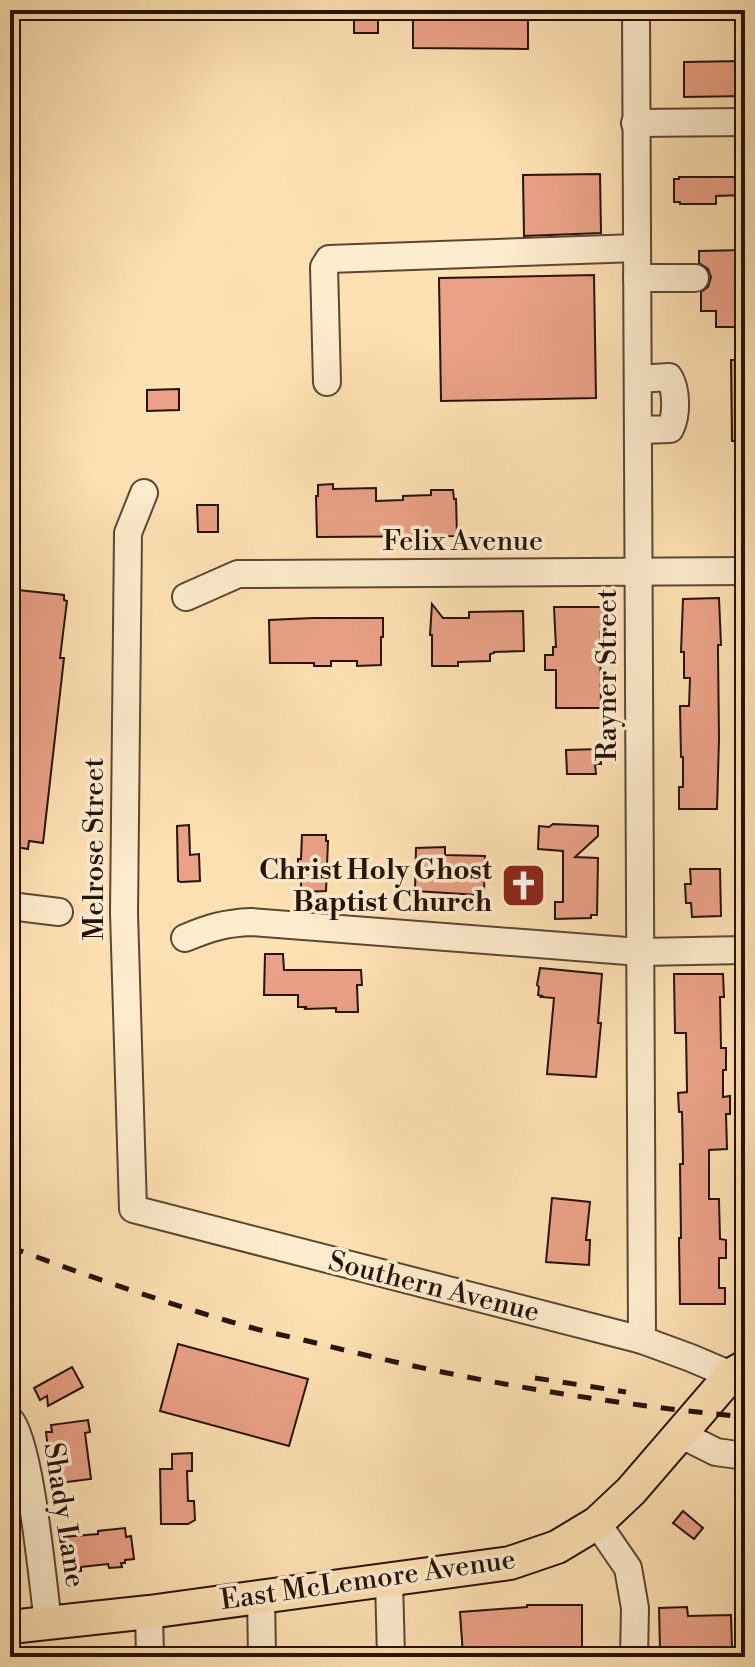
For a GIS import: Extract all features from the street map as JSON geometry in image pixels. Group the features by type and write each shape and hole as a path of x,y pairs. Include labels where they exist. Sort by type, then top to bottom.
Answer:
{"main road":[{"name":"Southern Avenue","path":"680,1434 738,1371"},
{"name":"East McLemore Avenue","path":"10,1627 149,1612 510,1563 557,1547 597,1523 631,1491 680,1434"}],"street":[{"name":"Rayner Street","path":"636,10 642,1340"},
{"path":"635,123 745,122"},
{"path":"327,382 324,267 329,259 637,248"},
{"path":"637,278 695,278"},
{"path":"638,379 669,377 673,384 675,421 670,429 639,430"},
{"name":"Melrose Street","path":"133,1209 124,913 128,533 144,493"},
{"name":"Felix Avenue","path":"186,597 238,574 745,571"},
{"path":"10,906 59,912"},
{"path":"185,938 213,926 251,922 640,952 745,950"},
{"name":"Southern Avenue","path":"133,1209 642,1340 738,1371"},
{"name":"Shady Lane","path":"10,1420 16,1426 26,1460 48,1622"},
{"path":"680,1434 716,1452 745,1456"},
{"path":"597,1523 628,1568 635,1608 634,1657"},
{"path":"389,1580 391,1657"},
{"path":"261,1597 262,1657"},
{"path":"149,1612 150,1657"}],"building":[{"path":"354,10 378,10 378,33 354,33"},
{"path":"413,10 528,10 528,49 413,48"},
{"path":"745,61 745,96 684,97 684,62"},
{"path":"600,174 601,233 524,236 523,175"},
{"path":"745,177 745,195 716,196 716,204 680,204 674,202 674,179"},
{"path":"745,250 745,327 716,327 716,311 701,311 701,292 708,287 711,277 708,269 699,263 699,251"},
{"path":"594,275 596,398 441,401 439,278"},
{"path":"731,360 745,360 745,441 732,441"},
{"path":"179,389 179,410 147,411 147,390"},
{"path":"333,484 333,489 376,488 376,501 431,495 431,490 453,490 457,536 317,537 318,485"},
{"path":"197,505 218,505 218,532 198,532"},
{"path":"18,590 64,595 67,601 60,658 64,658 43,843 29,841 28,849 10,846 10,652"},
{"path":"719,598 721,645 718,645 717,809 679,809 679,787 683,787 680,706 689,706 690,678 684,678 684,652 681,652 683,599"},
{"path":"432,604 443,618 469,618 469,612 523,611 524,651 494,652 490,654 490,661 432,666"},
{"path":"554,607 603,607 603,632 600,632 601,708 556,708 556,670 545,670 545,655 553,655 553,647 556,647"},
{"path":"383,618 381,665 357,666 357,661 331,661 331,666 270,663 269,620"},
{"path":"601,749 601,764 595,764 596,774 567,774 566,750"},
{"path":"553,824 598,826 598,836 575,857 598,858 597,915 591,915 591,918 555,919 555,902 563,902 563,851 538,849 539,826 549,827"},
{"path":"189,825 190,855 199,854 200,881 181,882 178,881 177,826"},
{"path":"302,835 326,835 326,891 301,892 298,859 301,859"},
{"path":"445,847 445,855 485,856 484,891 479,891 479,895 415,891 416,848"},
{"path":"690,869 720,869 721,916 692,917 691,903 686,903 685,884 691,884"},
{"path":"265,954 283,954 284,970 361,970 362,985 357,985 358,1012 336,1012 336,1008 305,1009 298,1007 298,995 264,995"},
{"path":"540,968 602,974 596,1077 547,1074 554,998 538,995"},
{"path":"674,974 723,974 721,1048 726,1048 726,1070 723,1070 723,1097 730,1096 730,1114 726,1114 727,1149 709,1150 709,1199 719,1199 720,1239 726,1240 726,1258 719,1258 719,1288 725,1288 725,1304 680,1304 680,1164 683,1161 682,1112 679,1112 678,1093 687,1092 686,1033 675,1033"},
{"path":"552,1198 590,1202 586,1240 590,1240 589,1265 546,1262"},
{"path":"178,1344 308,1379 289,1446 160,1411"},
{"path":"72,1367 83,1387 48,1406 47,1396 40,1400 34,1388"},
{"path":"88,1420 90,1432 85,1433 91,1479 52,1482 46,1432 52,1432 51,1425"},
{"path":"192,1453 192,1471 187,1471 188,1501 194,1501 195,1520 188,1524 161,1524 160,1469 172,1469 172,1454"},
{"path":"683,1511 703,1528 694,1539 673,1523"},
{"path":"125,1528 126,1537 131,1536 134,1559 125,1560 121,1563 122,1567 109,1568 108,1564 81,1567 81,1571 68,1573 63,1537"},
{"path":"527,1605 582,1605 582,1653 520,1653 520,1657 503,1657 503,1654 463,1655 460,1612"},
{"path":"687,1607 688,1616 731,1615 732,1650 664,1654 663,1648 660,1648 659,1608"}],"railway":[{"path":"10,1247 200,1313 369,1356 529,1388 637,1405 745,1417"},
{"path":"535,1378 626,1392"}],"place":[{"name":"Christ Holy Ghost Baptist Church","path":"523,886"}]}
